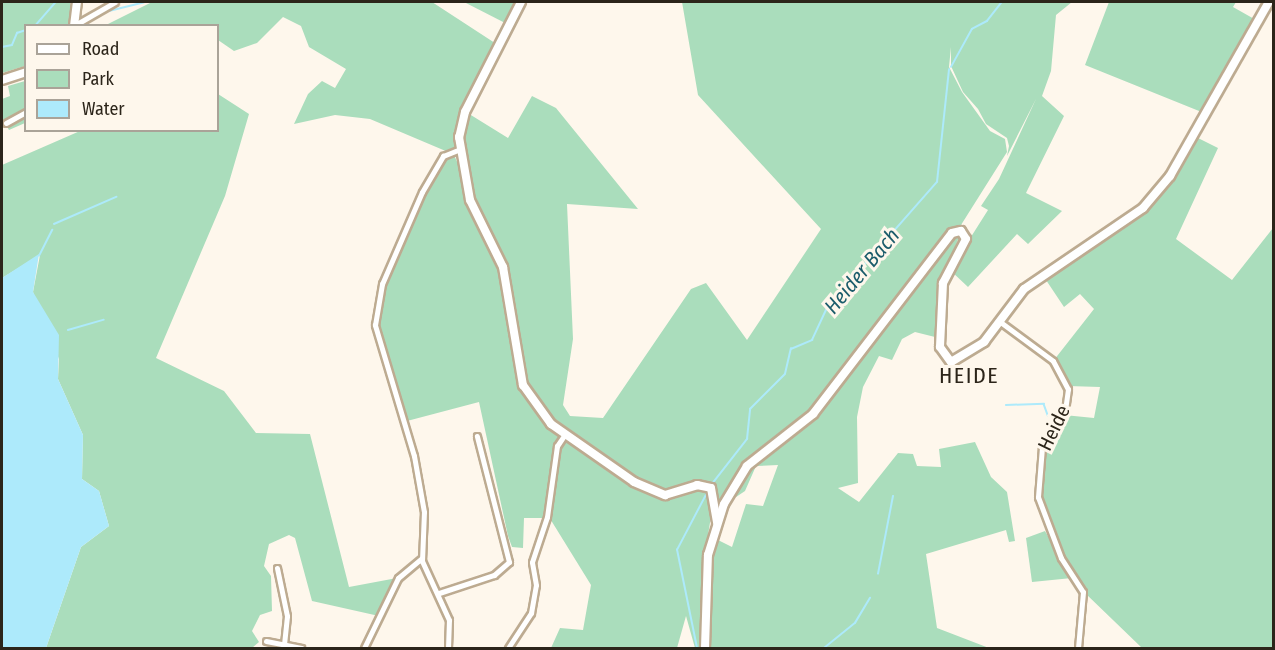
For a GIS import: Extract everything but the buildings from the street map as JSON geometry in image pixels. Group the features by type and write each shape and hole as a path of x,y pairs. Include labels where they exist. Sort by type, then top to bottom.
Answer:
{"main road":[{"path":"75,24 77,2"},
{"path":"521,2 465,112 460,149 470,200 503,267 517,368 534,405 565,434 650,490 668,495 710,488 717,522"},
{"path":"705,648 706,566 717,522 747,466 813,414 951,234 961,231 966,241 946,273 942,291 940,347 946,361 974,350 1024,289 1132,216 1162,188 1269,2"},
{"path":"2,80 24,73"}],"street":[{"path":"77,24 115,2"},
{"path":"6,123 24,113"},
{"path":"448,648 450,629 439,594 422,558 424,512 414,456 376,312 389,263 422,192 443,156 460,149"},
{"name":"Heide","path":"999,321 1053,361 1068,388 1065,411 1042,447 1038,497 1061,558 1083,592 1078,648"},
{"path":"508,648 528,621 535,596 531,562 547,518 557,446 565,434"},
{"path":"439,594 494,575 509,562 477,436"},
{"path":"364,648 398,578 422,558"},
{"path":"277,568 287,616 284,643"},
{"path":"266,641 301,648"}],"green space":[{"path":"2,2 70,2 68,24 24,24 24,66 2,73"},
{"path":"152,2 432,2 501,47 466,112 508,138 532,96 556,108 638,209 567,204 573,339 563,405 570,416 603,418 691,289 706,283 747,340 821,229 698,95 682,2 1072,2 1056,15 1051,71 1042,96 1064,116 1026,193 1062,211 1028,244 1017,234 968,287 950,270 988,210 981,206 999,179 1036,99 1007,156 1009,146 1007,138 986,124 978,109 963,92 951,66 951,47 949,67 962,92 990,131 1005,139 1007,152 961,225 950,229 871,335 950,238 960,235 942,277 938,331 935,337 915,332 902,339 892,360 879,356 863,387 857,417 858,483 838,488 859,502 898,453 913,454 917,466 941,467 939,449 975,442 991,477 1007,492 1015,541 1009,542 1006,530 926,554 937,628 989,648 707,648 709,566 718,526 718,540 732,547 746,504 763,506 778,465 756,466 745,491 736,497 731,491 717,522 714,498 703,566 703,648 695,648 686,616 677,648 551,648 560,628 583,630 591,585 549,517 559,444 571,440 645,490 660,494 605,462 533,400 514,349 504,267 467,183 461,141 466,113 459,148 448,152 370,119 335,115 294,124 308,94 322,81 335,88 346,69 309,47 301,26 283,17 257,43 234,51 219,41 219,24 108,24","holes":["695,486 706,486 713,491 714,498 711,490"]},
{"path":"464,2 519,2 511,26"},
{"path":"1109,2 1236,2 1233,7 1256,20 1204,113 1085,65"},
{"path":"24,81 24,123 9,130 2,118 2,99 10,96 8,86"},
{"path":"219,95 249,114 225,196 156,358 224,391 256,433 310,434 349,587 397,578 379,616 312,601 295,538 289,535 269,544 264,566 271,576 272,611 260,615 252,631 259,642 252,648 46,648 81,547 109,526 99,491 82,479 83,435 58,379 59,359 33,292 40,255 2,278 2,165 78,132 219,132"},
{"path":"1196,137 1218,148 1176,239 1232,280 1273,228 1273,648 1142,648 1085,593 1062,558 1040,503 1041,455 1050,435 1064,415 1094,418 1100,387 1068,386 1054,360 1094,309 1080,294 1064,307 1044,277 1149,206"},
{"path":"454,155 496,249 522,385 559,434 545,518 524,518 523,548 512,547 508,536 479,402 407,421 377,326 382,286 423,193 445,158"},
{"path":"1045,531 1072,578 1032,582 1026,538"}],"water":[{"path":"39,254 33,292 59,335 58,379 83,435 82,479 99,491 109,526 81,547 46,648 2,648 2,278"}],"waterway":[{"path":"37,24 56,2"},
{"path":"109,11 144,2"},
{"name":"Heider Bach","path":"951,67 972,29 987,21 1002,2"},
{"path":"2,47 12,45 17,33 24,31"},
{"name":"Heider Bach","path":"712,484 747,439 750,409 785,374 791,349 812,340 828,306 937,182 949,70"},
{"path":"54,224 116,197"},
{"path":"39,256 52,230"},
{"path":"68,330 104,320"},
{"path":"1006,405 1044,404 1048,415"},
{"name":"Heider Bach","path":"697,648 677,550 708,491"},
{"path":"878,574 893,496"},
{"path":"824,648 855,623 870,598"}],"district":[{"name":"HEIDE","path":"969,376"}]}
